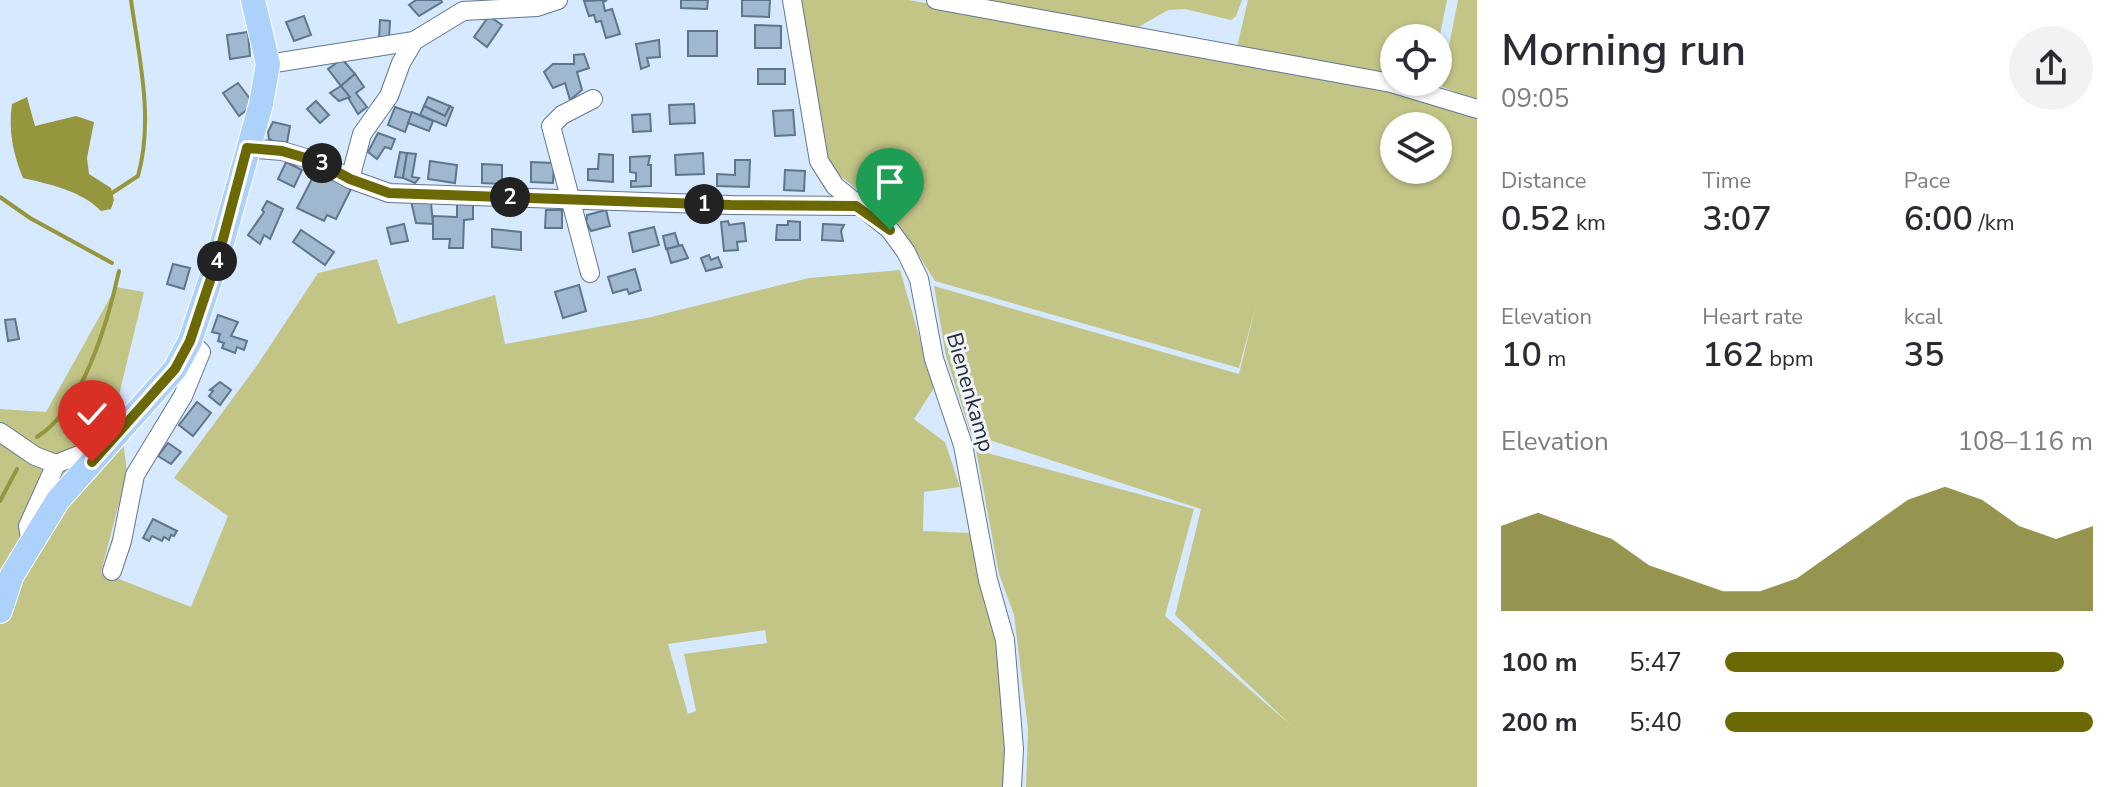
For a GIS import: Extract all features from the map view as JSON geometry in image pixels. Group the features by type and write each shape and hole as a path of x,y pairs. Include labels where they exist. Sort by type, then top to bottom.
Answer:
{"main road":[{"path":"0,611 12,575 58,500 175,369 190,341 219,254 261,104 268,64 253,0"}],"street":[{"path":"268,64 414,41 463,11 537,7 558,0"},
{"name":"Bienenkamp","path":"792,0 819,161 835,186 856,206 890,230 906,252 919,279 934,359 963,445 988,580 1005,640 1014,749 1012,787"},
{"path":"936,0 1391,83 1477,109"},
{"path":"350,179 362,134 389,96 401,63 414,41"},
{"path":"590,273 551,126 562,115 593,99"},
{"path":"247,148 282,151 319,162 350,179 389,193 856,206"},
{"path":"112,571 122,541 135,475 183,396 201,352 190,341"},
{"path":"0,432 35,456 56,464 106,444"},
{"path":"31,544 28,526 56,464"}],"green space":[{"path":"795,0 909,0 1380,91 1380,96 1413,97 1477,117 1477,787 1026,787 1028,729 1014,615 999,574 976,450 1194,509 1165,616 1293,727 1175,615 1201,509 971,434 946,356 934,286 1239,374 1256,305 1239,368 935,281 897,221 838,174 825,159"},
{"path":"971,0 1242,0 1236,16 1231,20 1185,9 1168,10 1137,28"},
{"path":"1248,0 1447,0 1442,24 1380,24 1380,74 1237,47"},
{"path":"1458,0 1477,0 1477,101 1452,91 1452,30"},
{"path":"377,259 398,324 495,295 505,344 647,318 809,278 900,270 934,388 914,419 945,442 960,487 924,492 923,531 970,533 995,638 1006,733 1005,787 0,787 0,409 46,412 116,287 144,292 118,399 127,473 101,572 191,607 228,516 174,478 258,364 318,273","holes":["765,630 767,643 684,654 696,711 688,714 668,644"]}],"shaded area":[{"path":"27,97 35,126 76,116 94,122 87,158 89,174 111,188 114,200 111,209 101,211 75,193 23,178 12,141 11,113 12,104"}],"building":[{"path":"416,0 442,2 419,16 409,5"},
{"path":"607,0 603,2 605,11 612,9 620,34 606,38 601,21 596,22 594,15 589,16 584,1"},
{"path":"681,0 708,0 707,9 681,8"},
{"path":"742,0 770,0 769,17 742,16"},
{"path":"304,16 311,35 294,41 286,22"},
{"path":"489,16 502,25 487,47 474,37"},
{"path":"380,20 390,21 389,39 379,38"},
{"path":"755,25 781,26 781,48 755,48"},
{"path":"688,31 717,31 717,56 688,56"},
{"path":"248,32 250,56 230,59 227,35"},
{"path":"659,40 660,57 647,58 649,66 641,69 636,44"},
{"path":"584,54 589,68 577,72 582,90 570,100 565,83 553,88 544,72 553,64 574,64 574,55"},
{"path":"342,59 355,74 341,86 328,69"},
{"path":"758,69 785,69 785,84 758,84"},
{"path":"355,74 364,87 356,93 367,107 358,114 341,86"},
{"path":"238,83 254,104 239,116 223,93"},
{"path":"341,86 350,97 339,101 330,93"},
{"path":"428,97 450,106 445,116 424,106"},
{"path":"316,101 329,115 320,123 307,109"},
{"path":"694,104 695,123 670,124 669,105"},
{"path":"424,106 445,116 450,106 453,108 446,126 420,115"},
{"path":"395,107 412,113 405,132 388,125"},
{"path":"793,110 795,135 775,136 773,111"},
{"path":"412,112 433,121 429,131 408,123"},
{"path":"650,114 651,131 633,132 632,115"},
{"path":"273,122 290,126 287,143 281,142 281,145 269,139 268,132"},
{"path":"378,133 395,139 391,149 385,147 377,159 368,152"},
{"path":"400,152 407,153 403,178 395,177"},
{"path":"407,153 416,154 412,177 419,178 415,183 403,178"},
{"path":"703,153 704,174 676,175 675,155"},
{"path":"599,154 613,155 613,182 588,180 588,169 598,169"},
{"path":"650,156 651,186 631,187 631,181 636,181 636,173 630,172 630,157"},
{"path":"735,160 750,160 749,187 717,186 717,174 735,175"},
{"path":"430,161 457,165 455,183 428,179"},
{"path":"286,162 302,170 294,187 278,179"},
{"path":"531,162 554,163 553,183 531,182"},
{"path":"482,164 502,165 502,184 482,183"},
{"path":"785,170 805,171 804,191 784,190"},
{"path":"316,171 351,189 336,219 327,215 324,221 297,208"},
{"path":"267,201 283,209 270,239 264,235 260,244 248,235 264,212 262,210"},
{"path":"411,201 431,203 433,224 416,223"},
{"path":"457,202 473,202 473,219 464,220 463,248 449,248 450,239 433,239 433,216 457,217"},
{"path":"546,210 562,210 562,228 545,228"},
{"path":"606,210 610,226 591,231 586,222 587,215"},
{"path":"728,221 729,225 744,223 746,241 737,242 738,250 724,251 721,222"},
{"path":"788,221 800,222 800,240 776,240 777,225 788,225"},
{"path":"404,224 408,241 391,244 387,228"},
{"path":"823,224 844,225 841,231 843,241 822,240"},
{"path":"654,227 659,245 633,252 629,233"},
{"path":"492,229 521,232 521,250 492,247"},
{"path":"301,230 334,252 325,265 293,242"},
{"path":"675,233 679,246 666,249 663,236"},
{"path":"682,245 688,258 671,263 667,249"},
{"path":"709,255 711,260 718,257 722,267 706,271 701,258"},
{"path":"173,264 190,268 184,289 167,284"},
{"path":"635,269 641,290 629,294 627,289 613,293 608,277"},
{"path":"579,285 586,311 563,318 555,292"},
{"path":"218,315 238,322 231,336 247,341 244,350 237,347 235,353 222,348 224,343 218,341 220,334 212,332"},
{"path":"15,319 19,339 8,341 5,320"},
{"path":"220,382 231,390 220,405 209,396 213,391 210,390"},
{"path":"197,402 211,413 193,436 179,425"},
{"path":"168,443 181,452 171,464 158,456"},
{"path":"153,519 177,531 174,536 171,535 169,540 164,537 162,541 152,536 149,541 143,538"}],"waterway":[{"path":"112,193 138,176 143,154 144,88 131,0"},
{"path":"0,197 30,218 112,263"},
{"path":"37,437 68,406 80,385 100,338 119,271"},
{"path":"0,501 17,469"}],"route":[{"path":"92,462 175,369 190,341 219,254 247,148 282,151 319,162 350,179 389,193 731,205 856,206 890,230"}]}
